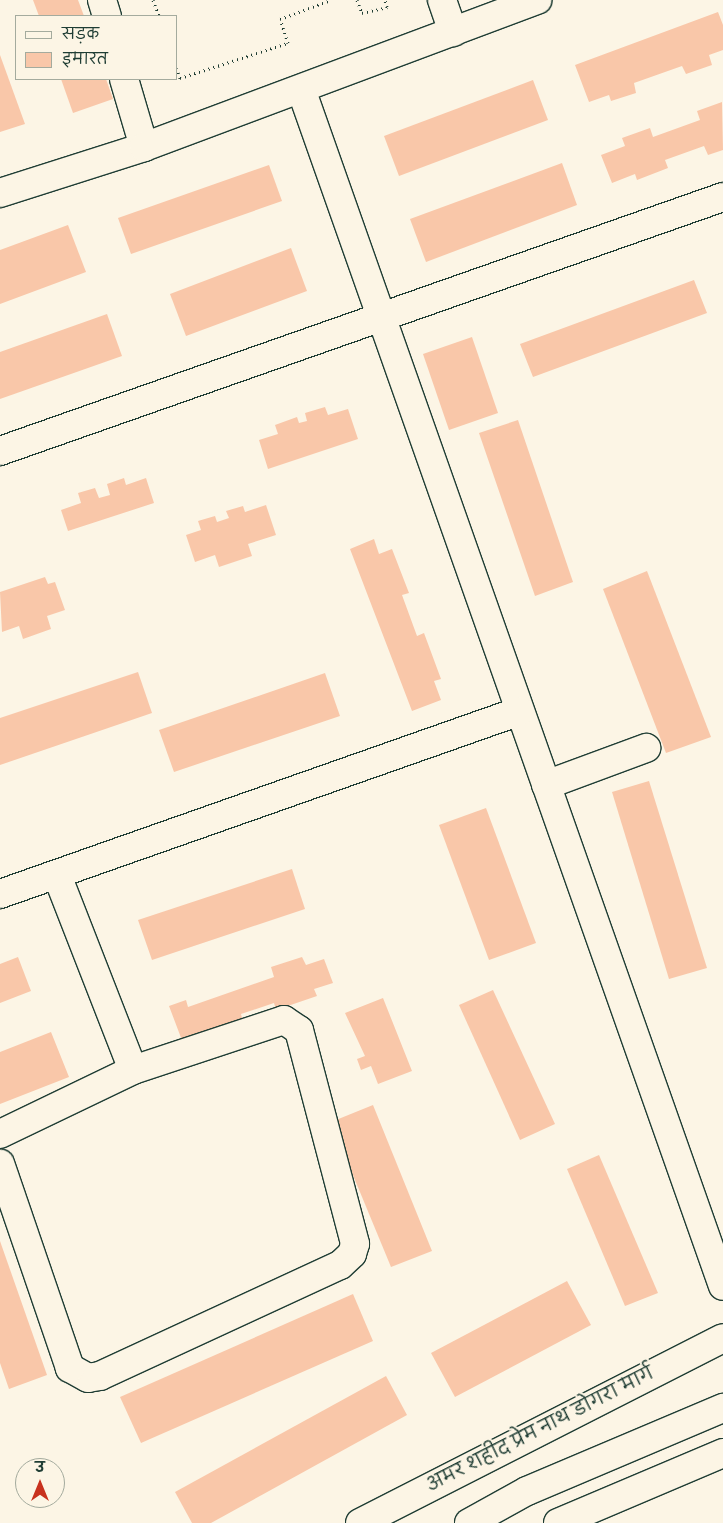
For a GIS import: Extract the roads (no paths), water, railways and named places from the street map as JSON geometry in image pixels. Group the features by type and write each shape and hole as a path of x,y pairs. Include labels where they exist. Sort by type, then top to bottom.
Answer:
{"street":[{"path":"102,0 107,15"},
{"path":"442,0 453,32"},
{"path":"0,193 144,147 537,0"},
{"path":"124,80 144,147"},
{"path":"301,89 723,1286"},
{"path":"0,450 723,196"},
{"path":"0,894 520,711"},
{"path":"546,785 646,748"},
{"path":"57,875 134,1070"},
{"path":"0,1134 134,1070 273,1021 292,1023 299,1030 353,1228 352,1254 340,1265 100,1376 79,1376 70,1368 0,1164"},
{"name":"अमर शहीद प्रेम नाथ डोगरा मार्ग","path":"360,1523 723,1338"},
{"path":"469,1523 527,1491 723,1408"},
{"path":"558,1523 723,1452"}]}
